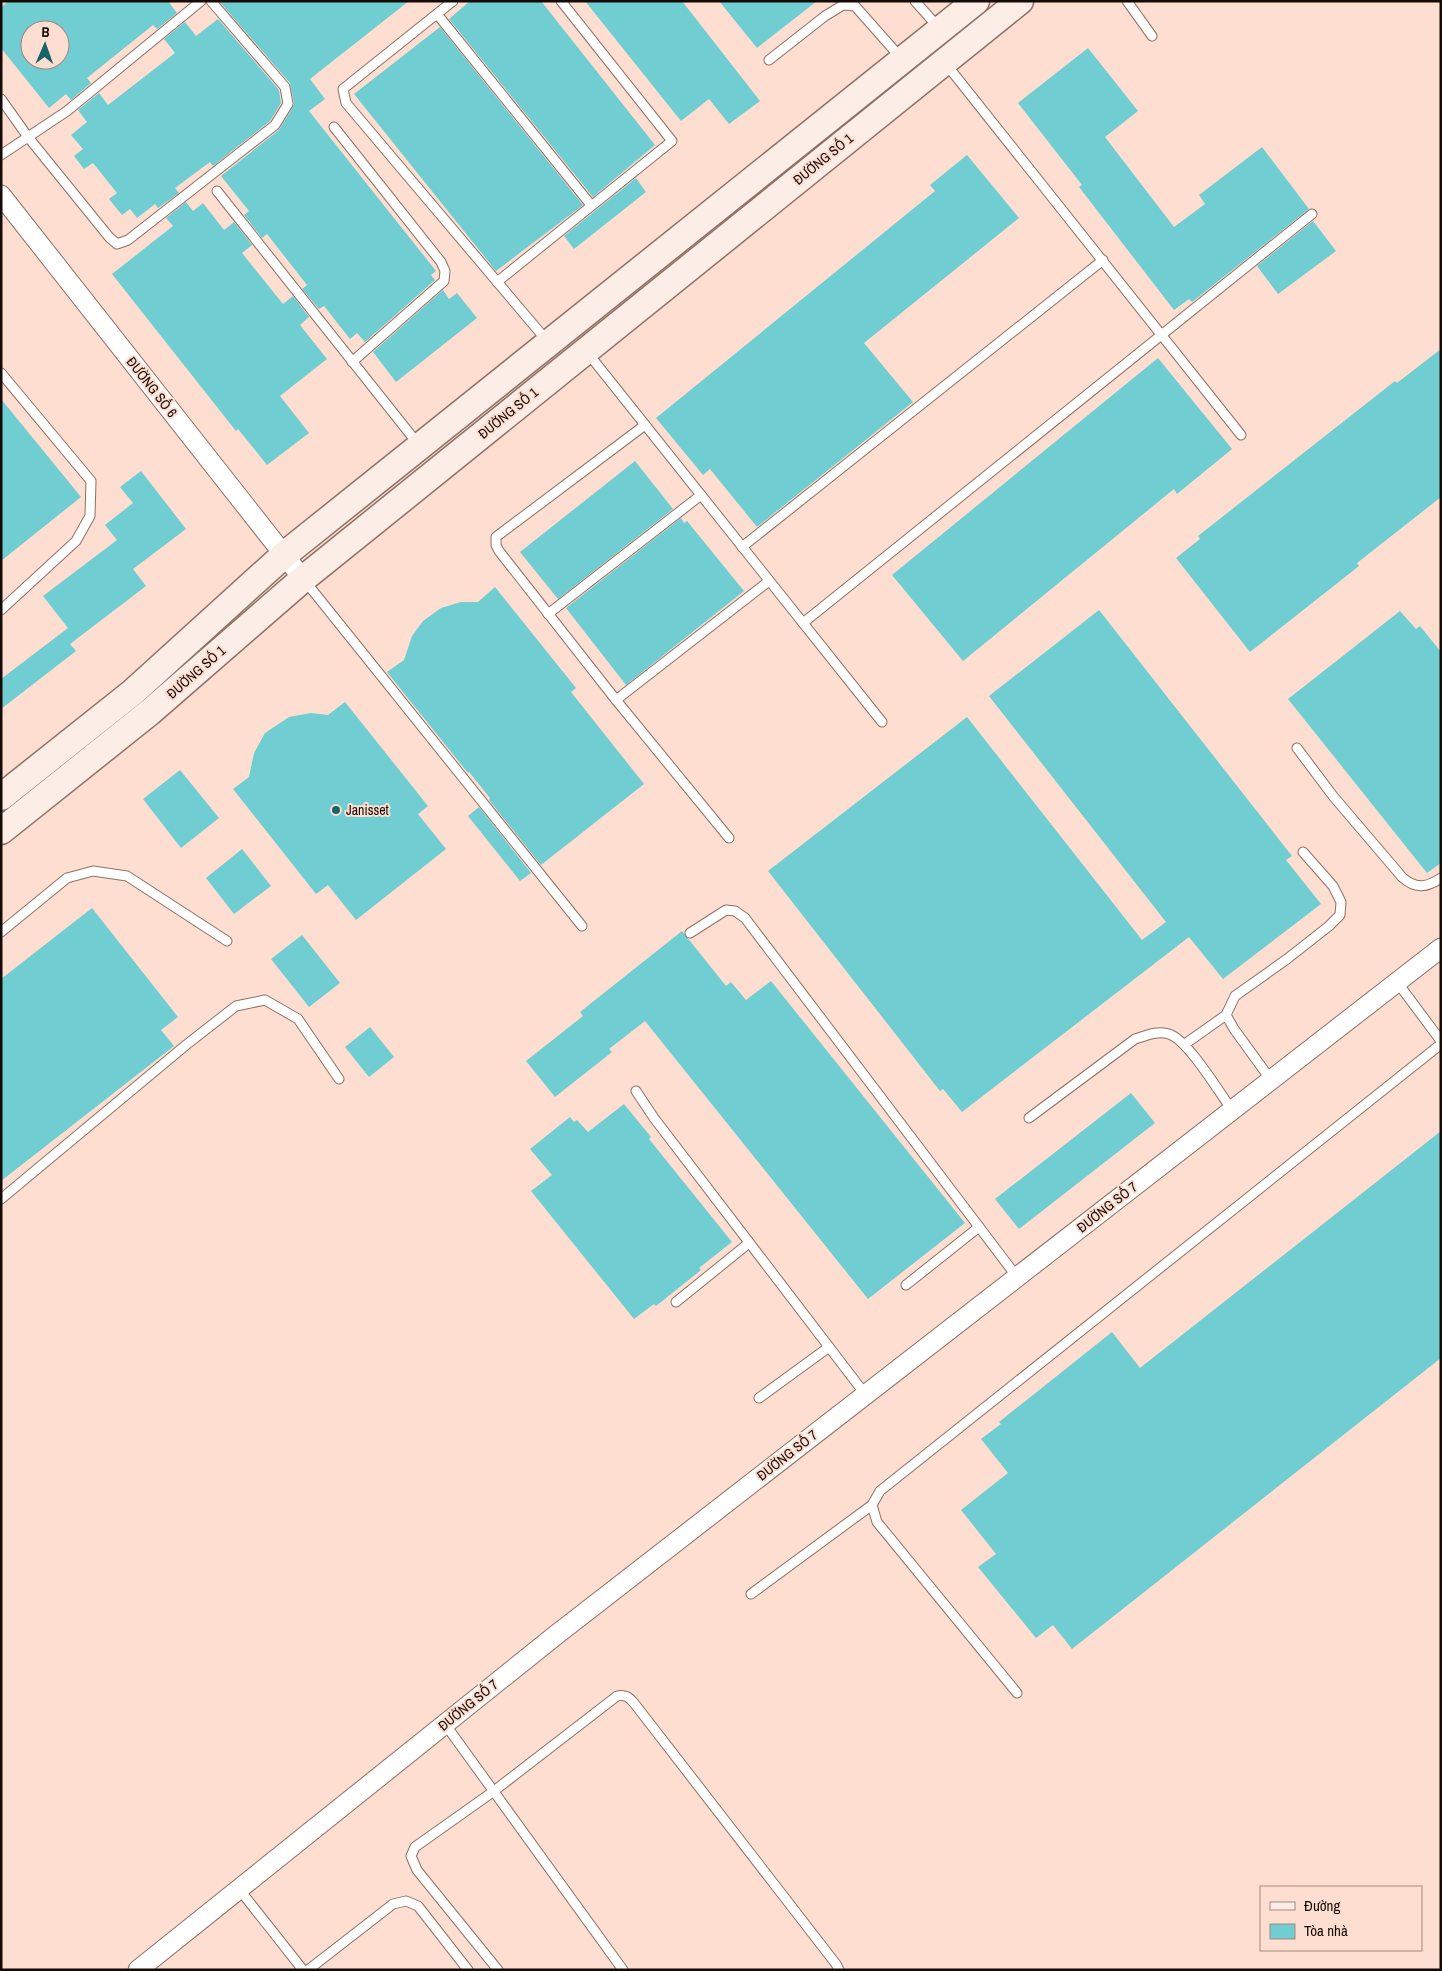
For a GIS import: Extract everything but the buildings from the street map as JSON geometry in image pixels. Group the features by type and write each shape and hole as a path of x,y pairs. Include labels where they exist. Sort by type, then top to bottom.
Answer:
{"street":[{"name":"ĐƯỜNG SỐ 1","path":"1,797 134,692 284,555 976,1"},
{"name":"ĐƯỜNG SỐ 1","path":"1,831 150,712 303,578 1020,1"},
{"name":"ĐƯỜNG SỐ 6","path":"1,195 303,578"},
{"name":"ĐƯỜNG SỐ 7","path":"138,1970 556,1634 1441,948"}],"lane":[{"path":"1,155 68,111 200,1"},
{"path":"1,99 28,137 108,237 116,244 128,240 274,125 288,104 285,87 211,1"},
{"path":"452,1 343,89 344,97 346,103 549,343"},
{"path":"496,282 672,141 561,1"},
{"path":"915,1 940,30"},
{"path":"1127,1 1152,36"},
{"path":"769,60 825,16 843,6 855,6 902,60"},
{"path":"437,14 591,205"},
{"path":"945,62 1241,435"},
{"path":"334,127 441,262 445,271 444,281 352,362"},
{"path":"217,191 420,446"},
{"path":"803,623 1312,214"},
{"path":"742,547 1103,260"},
{"path":"586,350 882,722"},
{"path":"1,373 91,481 90,516 76,541 1,610"},
{"path":"645,425 496,537 498,551 616,700 729,838"},
{"path":"548,614 701,495"},
{"path":"303,578 582,926"},
{"path":"616,700 770,581"},
{"path":"1297,748 1333,796 1402,878 1411,885 1420,887 1441,878"},
{"path":"1185,1044 1226,1015 1234,996 1287,959 1340,915 1341,902 1333,886 1303,852"},
{"path":"1,932 67,878 94,871 127,876 227,941"},
{"path":"690,933 726,910 735,911 744,918 1017,1277"},
{"path":"751,1594 872,1505 880,1491 1441,1042 1397,982"},
{"path":"1,1199 186,1045 236,1006 265,1000 298,1019 340,1078"},
{"path":"1226,1015 1271,1080"},
{"path":"1029,1118 1135,1039 1152,1034 1168,1034 1185,1044 1232,1110"},
{"path":"636,1091 654,1118 865,1394"},
{"path":"906,1285 979,1227"},
{"path":"676,1302 749,1243"},
{"path":"759,1398 829,1347"},
{"path":"872,1505 877,1522 1017,1693"},
{"path":"498,1970 416,1870 411,1856 415,1847 494,1791 617,1696 623,1695 628,1697 836,1964 838,1970"},
{"path":"445,1724 623,1970"},
{"path":"239,1889 303,1970"},
{"path":"308,1970 393,1904 406,1901 418,1906 468,1970"}],"place":[{"name":"Janisset","path":"336,810"}]}
